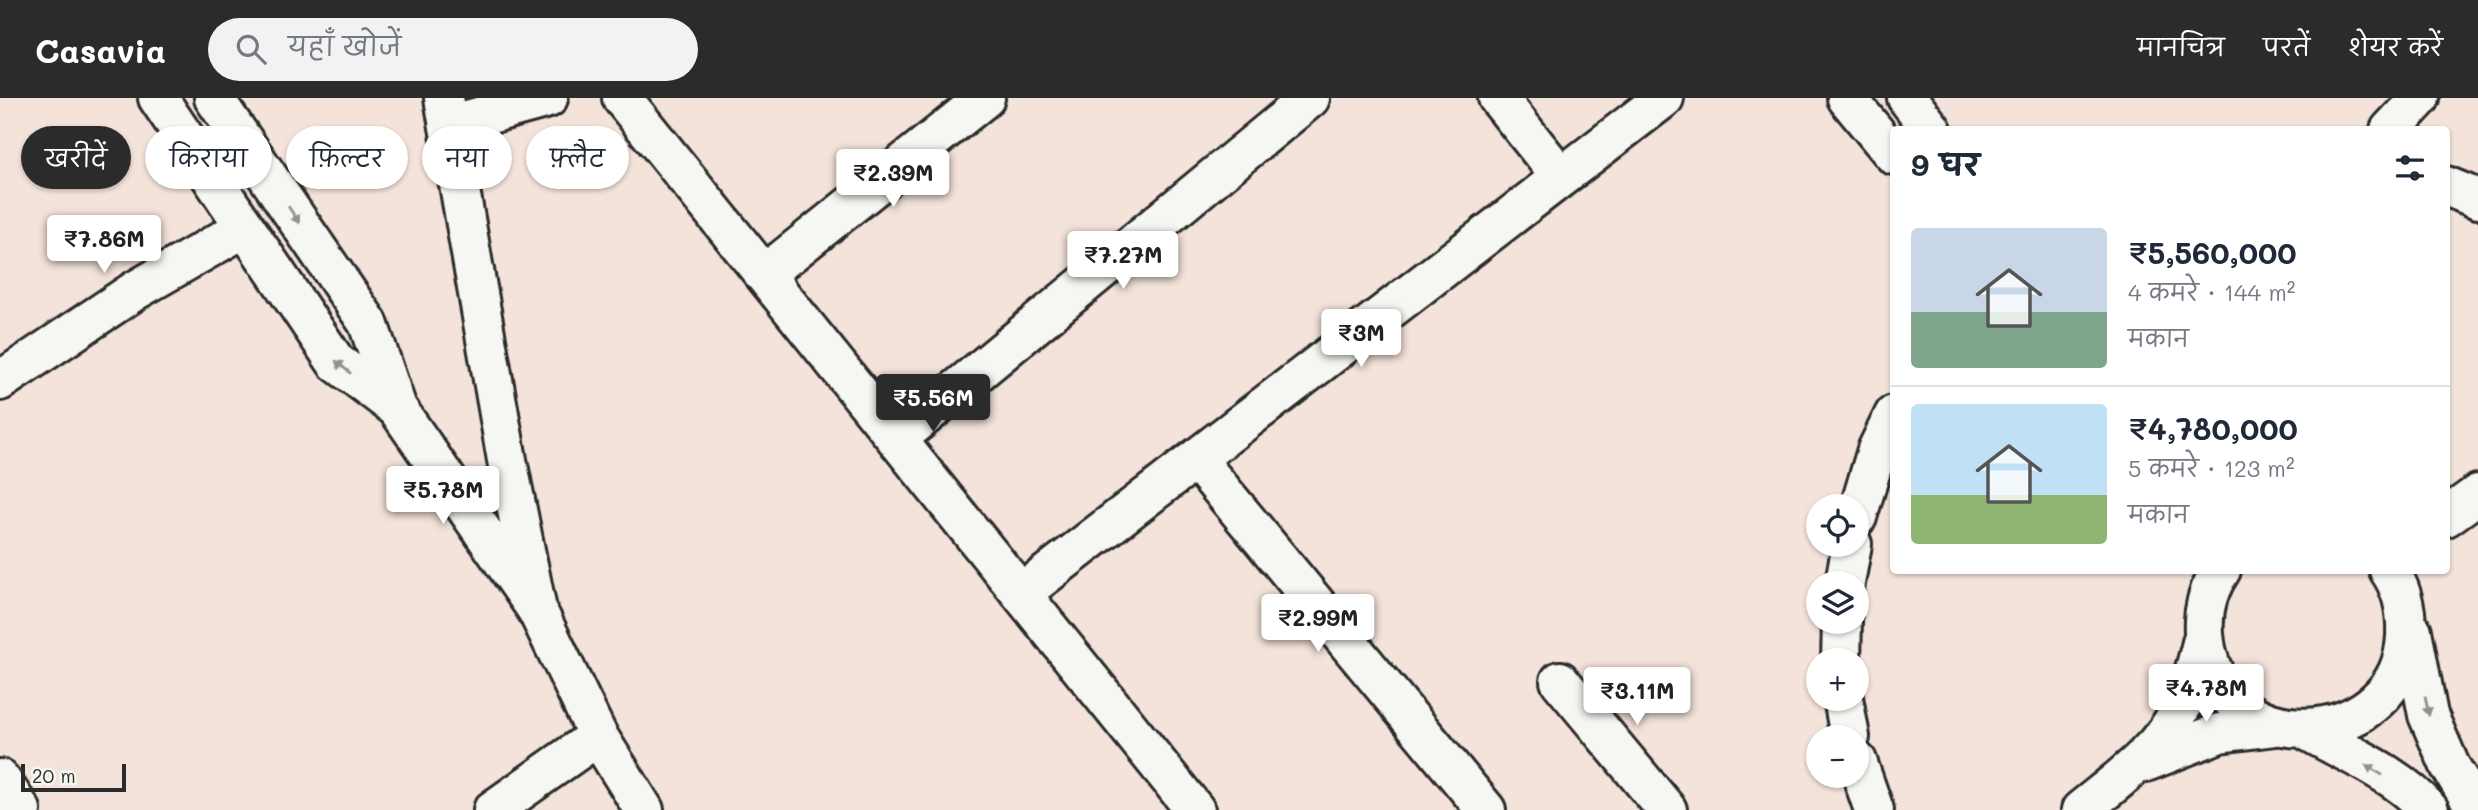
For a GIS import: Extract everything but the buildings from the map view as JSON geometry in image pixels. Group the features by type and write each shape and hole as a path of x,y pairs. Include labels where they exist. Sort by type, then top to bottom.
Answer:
{"street":[{"path":"158,98 336,362 397,408"},
{"path":"215,98 368,323 397,408 537,610 598,736 644,810"},
{"path":"537,610 507,460 447,112 548,98"},
{"path":"622,98 1195,810"},
{"path":"765,274 985,98"},
{"path":"898,438 1310,98"},
{"path":"1498,98 1561,177"},
{"path":"1022,593 1664,98"},
{"path":"1847,98 1890,150"},
{"path":"1907,98 1929,126"},
{"path":"2394,126 2420,98"},
{"path":"2450,188 2478,199"},
{"path":"0,382 136,290 244,228"},
{"path":"1864,494 1877,450 1890,423"},
{"path":"1196,459 1486,810"},
{"path":"2196,574 2211,668 2227,694 2249,713 2291,728 2376,770 2420,799 2429,810"},
{"path":"2081,810 2135,766 2174,720 2189,688 2213,582 2218,574"},
{"path":"2135,766 2219,733 2340,724 2370,707 2393,681 2406,650 2402,585"},
{"path":"2402,585 2417,646 2428,715 2450,766 2477,810"},
{"path":"1560,681 1667,810"},
{"path":"493,810 598,736"},
{"path":"0,779 21,810"},
{"path":"1866,788 1874,810"}]}
